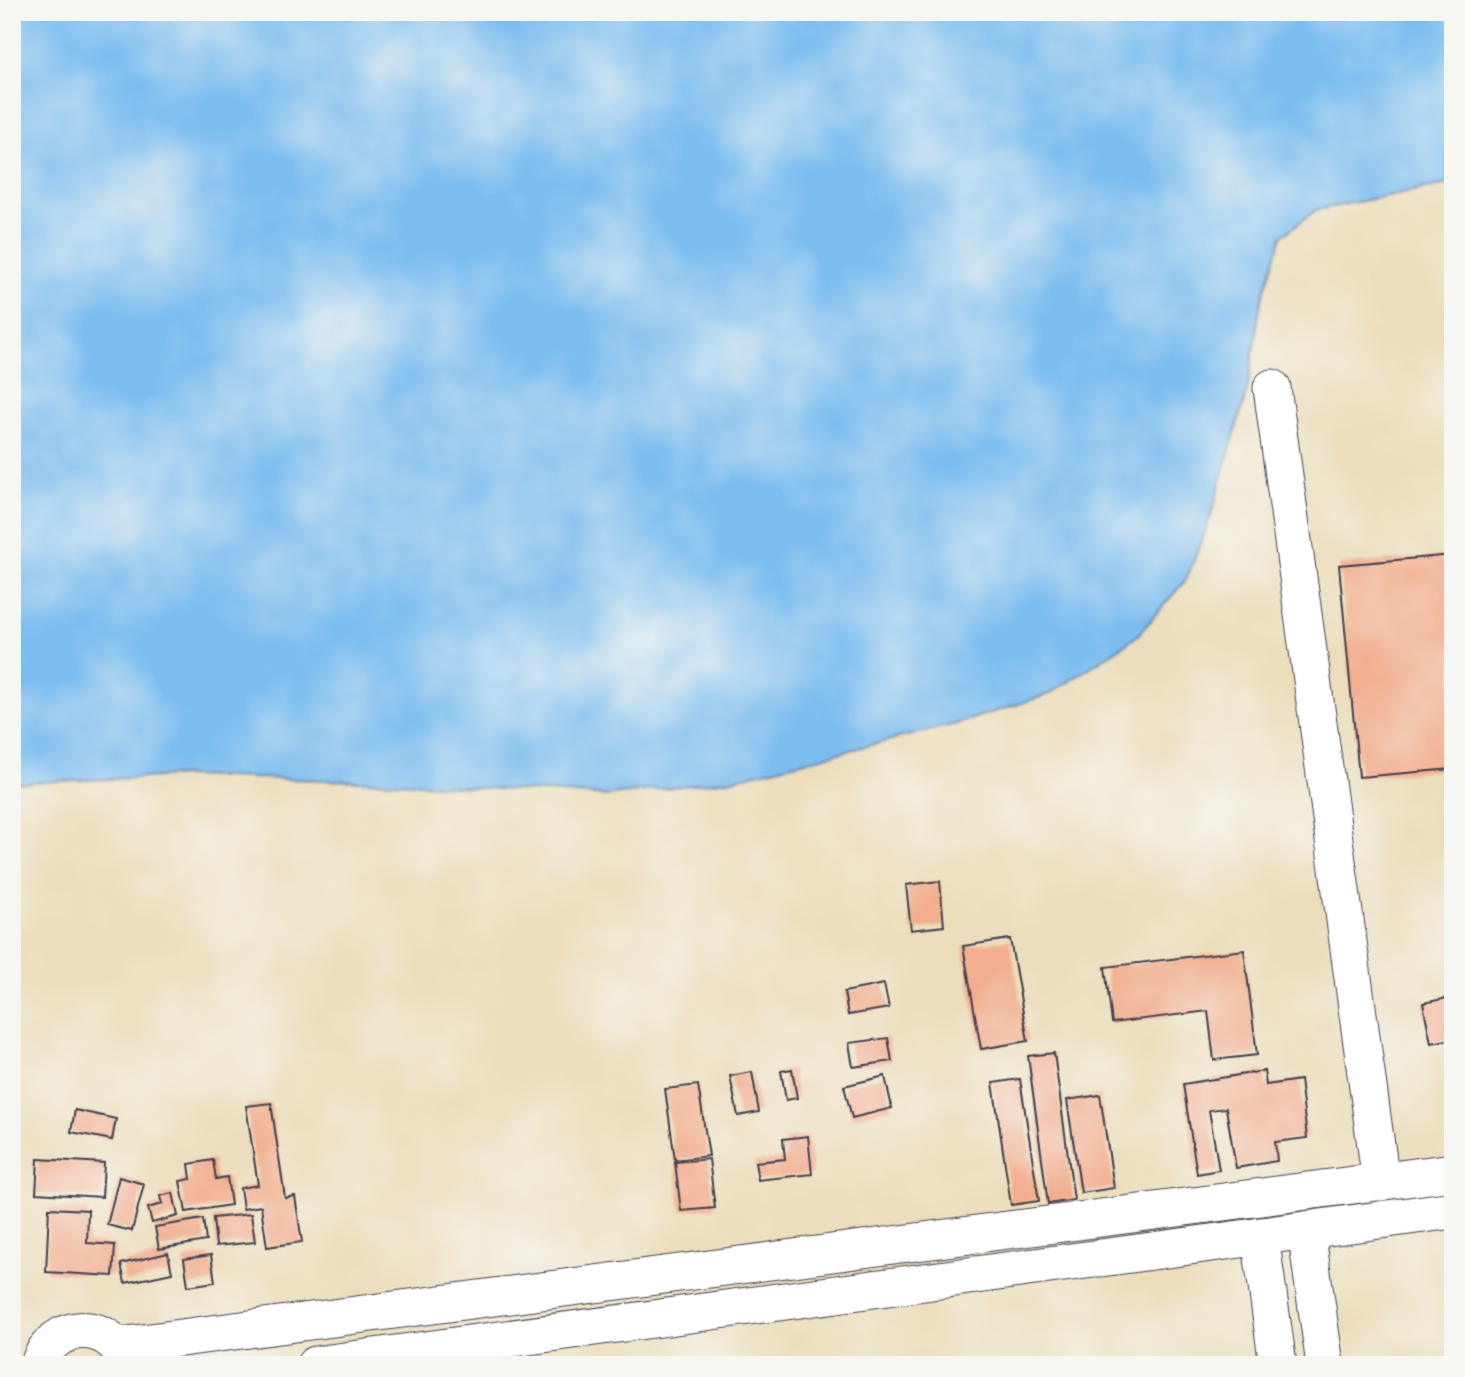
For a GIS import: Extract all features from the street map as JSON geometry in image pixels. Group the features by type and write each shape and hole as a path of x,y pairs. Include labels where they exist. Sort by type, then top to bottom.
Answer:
{"street":[{"path":"1272,388 1381,1182"},
{"path":"32,1355 68,1332 81,1329 108,1337 123,1356 1453,1172"},
{"path":"1278,1365 1286,1194"},
{"path":"315,1365 1453,1210"},
{"path":"1285,1233 1325,1365"}],"water":[{"path":"24,12 1453,12 1453,183 1316,210 1282,236 1260,306 1248,387 1211,516 1186,580 1137,636 1050,694 956,724 728,780 606,796 395,782 185,776 12,783 12,76"}],"building":[{"path":"1453,555 1453,769 1359,777 1339,565"},
{"path":"940,881 944,926 911,930 906,885"},
{"path":"1010,939 1028,1041 981,1049 963,946"},
{"path":"1244,950 1257,1055 1214,1060 1208,1011 1112,1023 1105,967"},
{"path":"884,984 889,1008 848,1015 844,992"},
{"path":"1453,997 1453,1039 1431,1043 1423,1003"},
{"path":"888,1038 892,1061 853,1067 849,1043"},
{"path":"1054,1053 1074,1200 1048,1204 1028,1056"},
{"path":"792,1069 797,1098 786,1100 781,1071"},
{"path":"1264,1071 1266,1085 1300,1080 1307,1138 1275,1142 1277,1161 1236,1168 1226,1108 1209,1110 1219,1170 1197,1174 1183,1084"},
{"path":"752,1072 759,1112 738,1116 730,1076"},
{"path":"885,1076 892,1108 852,1118 844,1086"},
{"path":"1453,1076 1453,1095 1451,1095 1448,1077"},
{"path":"1020,1079 1039,1201 1011,1205 993,1083"},
{"path":"698,1085 709,1156 675,1160 665,1089"},
{"path":"1100,1095 1114,1188 1081,1193 1067,1100"},
{"path":"271,1103 285,1198 295,1196 302,1242 267,1247 261,1206 243,1209 240,1188 258,1185 246,1106"},
{"path":"75,1110 116,1119 112,1140 71,1132"},
{"path":"808,1136 812,1174 758,1180 755,1162 785,1159 783,1139"},
{"path":"38,1159 104,1163 102,1197 36,1193"},
{"path":"709,1159 715,1208 681,1211 675,1162"},
{"path":"213,1160 216,1179 227,1177 231,1205 186,1212 180,1181 191,1179 189,1164"},
{"path":"119,1177 144,1184 132,1231 107,1225"},
{"path":"173,1193 178,1216 152,1223 148,1208 162,1204 160,1196"},
{"path":"49,1208 88,1210 87,1243 115,1245 113,1276 46,1272"},
{"path":"251,1214 255,1242 216,1246 213,1218"},
{"path":"203,1219 206,1241 159,1249 155,1227"},
{"path":"168,1253 172,1273 125,1283 121,1264"},
{"path":"211,1255 215,1282 188,1286 184,1259"},
{"path":"1453,1357 1453,1365 1408,1365 1408,1363"}]}
